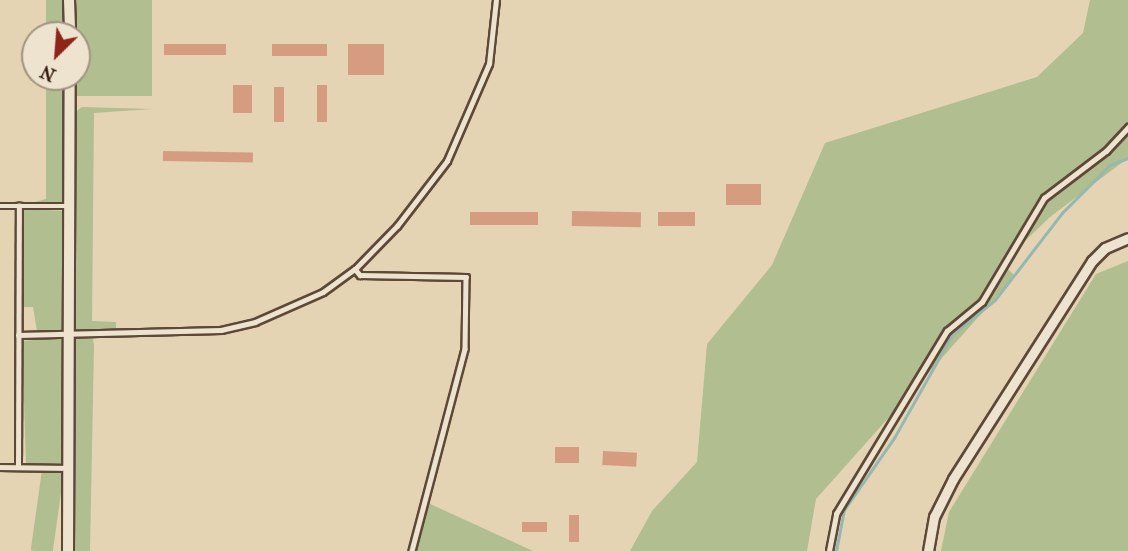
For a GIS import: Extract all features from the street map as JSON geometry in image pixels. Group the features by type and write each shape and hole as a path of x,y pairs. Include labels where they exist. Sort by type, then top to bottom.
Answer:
{"street":[{"path":"69,0 69,21"},
{"path":"68,551 70,91"},
{"path":"928,551 934,517 953,479 1092,261 1105,248 1128,238"}],"lane":[{"path":"18,335 221,330 287,310 323,292 355,269 429,189 447,162 489,64 496,0"},
{"path":"830,551 836,514 947,331 982,302 1044,198 1106,150 1128,127"},
{"path":"0,206 70,206"},
{"path":"18,467 19,206"},
{"path":"355,269 359,275 466,276 465,349 412,551"},
{"path":"0,467 69,468"}],"green space":[{"path":"46,0 66,0 66,21 46,21"},
{"path":"74,0 152,0 152,96 74,96 74,91 91,91 91,21 74,21"},
{"path":"1090,0 1128,0 1128,158 1050,217 1002,263 1015,276 816,499 807,551 630,551 652,511 697,462 707,344 772,265 825,143 1037,77 1083,33"},
{"path":"46,91 66,91 66,198 61,203 35,202 46,199"},
{"path":"82,107 152,109 94,113 92,321 116,322 116,330 74,329 74,113"},
{"path":"26,209 65,211 65,327 60,332 37,331 33,307 22,307 21,213"},
{"path":"1128,261 1128,551 941,551 949,512 1096,274"},
{"path":"61,338 65,460 60,465 26,463 22,341"},
{"path":"76,339 93,339 94,346 90,551 72,551"},
{"path":"42,470 64,473 53,551 31,550"},
{"path":"428,503 533,551 416,551"}],"building":[{"path":"164,44 226,44 226,55 164,55"},
{"path":"272,44 327,44 327,56 272,56"},
{"path":"348,44 384,44 384,75 348,75"},
{"path":"233,85 252,85 252,113 233,113"},
{"path":"317,85 327,85 327,122 317,122"},
{"path":"274,87 284,87 284,122 274,122"},
{"path":"163,151 253,153 253,163 163,161"},
{"path":"726,184 761,184 761,205 726,205"},
{"path":"572,211 641,212 641,227 572,226"},
{"path":"470,212 538,212 538,225 470,225"},
{"path":"658,212 695,212 695,226 658,226"},
{"path":"555,447 579,447 579,463 555,463"},
{"path":"603,451 637,453 636,467 602,465"},
{"path":"569,515 579,515 579,542 569,542"},
{"path":"522,522 547,522 547,532 522,532"}],"waterway":[{"path":"836,551 844,510 894,438 952,335 995,300 1062,213 1110,165 1128,158"}]}
